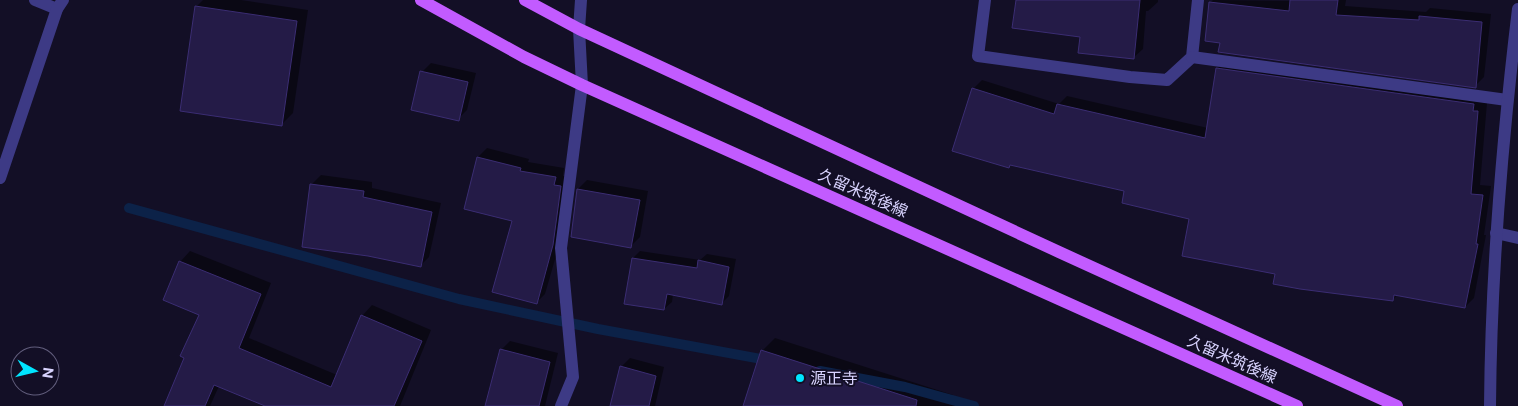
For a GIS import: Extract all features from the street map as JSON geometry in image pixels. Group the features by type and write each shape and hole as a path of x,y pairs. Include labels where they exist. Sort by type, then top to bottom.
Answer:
{"main road":[{"name":"久留米筑後線","path":"421,0 524,57 582,85 1297,406"},
{"name":"久留米筑後線","path":"525,0 579,29 1058,252 1397,406"}],"street":[{"path":"0,178 60,4 35,0"},
{"path":"561,406 573,377 561,248 582,85 579,29 581,0"},
{"path":"986,0 978,56 1130,77 1167,80 1192,57 1198,0"},
{"path":"1490,406 1491,320 1496,233 1507,100 1518,9"},
{"path":"1192,57 1507,100"},
{"path":"1496,233 1518,238"}],"building":[{"path":"1016,0 1140,0 1134,59 1078,53 1080,37 1012,28"},
{"path":"1290,0 1338,0 1336,15 1419,20 1419,16 1482,22 1476,88 1218,52 1220,43 1205,41 1209,2 1289,11"},
{"path":"195,6 297,21 282,126 180,111"},
{"path":"1216,68 1474,104 1473,111 1478,111 1471,194 1483,195 1476,244 1478,244 1465,308 1394,295 1393,301 1273,284 1275,274 1182,256 1189,219 1122,203 1124,191 1010,165 1009,168 952,151 972,88 1054,114 1057,104 1205,138"},
{"path":"420,71 468,82 459,121 411,110"},
{"path":"477,157 521,168 520,171 556,177 554,185 561,186 553,245 537,304 492,292 512,221 464,209"},
{"path":"310,184 364,191 363,197 432,212 421,267 368,256 302,247"},
{"path":"577,189 640,200 631,248 571,237"},
{"path":"632,258 697,268 698,260 729,267 722,305 667,294 664,310 624,304"},
{"path":"179,261 261,294 239,348 331,387 361,315 422,341 394,406 265,406 214,385 205,406 164,406 184,358 180,356 199,315 163,300"},
{"path":"500,349 550,362 539,406 485,406"},
{"name":"源正寺","path":"761,350 917,400 916,406 743,406"},
{"path":"620,366 656,376 649,406 610,406"}],"waterway":[{"path":"129,208 459,299 598,329 772,361"},
{"path":"820,371 905,387 974,406"}],"place":[{"name":"源正寺","path":"800,378"}]}
